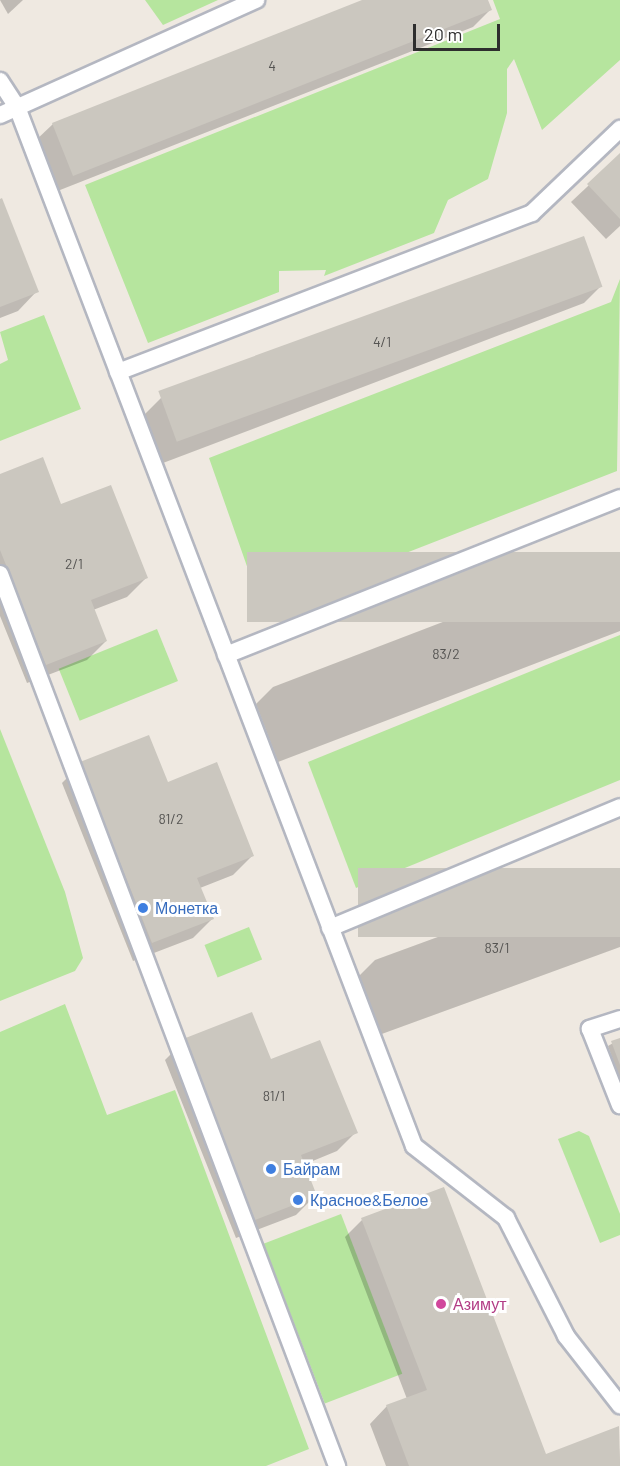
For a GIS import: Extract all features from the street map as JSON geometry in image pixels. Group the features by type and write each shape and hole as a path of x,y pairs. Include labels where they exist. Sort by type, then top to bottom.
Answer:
{"lane":[{"path":"0,115 256,0"},
{"path":"0,81 17,107 414,1146 506,1218 566,1336 618,1400"},
{"path":"118,372 532,213 620,129"},
{"path":"226,655 620,498"},
{"path":"0,574 337,1466"},
{"path":"330,928 620,807"},
{"path":"620,1019 590,1029 620,1105"}],"green space":[{"path":"145,0 218,0 163,25"},
{"path":"493,0 620,0 620,60 542,130 514,59 507,69 507,113 488,179 448,200 434,233 324,276 326,270 279,271 279,292 148,343 85,185 500,19"},
{"path":"620,279 617,471 262,609 209,458 611,302"},
{"path":"44,315 81,409 0,441 0,364 8,360 0,332"},
{"path":"157,629 178,681 80,721 59,669"},
{"path":"620,635 620,780 356,888 308,762"},
{"path":"0,729 65,892 83,958 75,971 0,1001"},
{"path":"249,927 262,959 218,977 204,945"},
{"path":"65,1004 107,1115 175,1090 309,1449 266,1466 0,1466 0,1032"},
{"path":"579,1131 589,1136 620,1214 620,1235 600,1243 558,1139"},
{"path":"341,1214 402,1374 325,1403 264,1244"}],"building":[{"path":"362,0 488,0 492,10 73,176 52,123"},
{"path":"620,153 620,219 587,184"},
{"path":"2,198 39,292 0,307 0,199"},
{"path":"584,236 602,287 177,442 158,391"},
{"path":"43,457 61,504 111,485 148,578 91,600 107,641 46,665 0,550 0,474"},
{"path":"247,552 620,552 620,622 247,622"},
{"path":"149,735 168,782 217,762 254,856 197,878 214,919 152,943 80,762"},
{"path":"358,868 620,868 620,937 358,937"},
{"path":"252,1012 271,1059 320,1040 358,1133 301,1155 317,1196 255,1220 183,1039"},
{"path":"620,1038 620,1065 611,1041"},
{"name":"Азимут","path":"444,1187 546,1454 619,1426 620,1466 409,1466 386,1405 427,1390 361,1218"}],"place":[{"name":"Монетка","path":"143,908"},
{"name":"Байрам","path":"271,1169"},
{"name":"Красное&Белое","path":"298,1200"},
{"name":"Азимут","path":"441,1304"}]}
